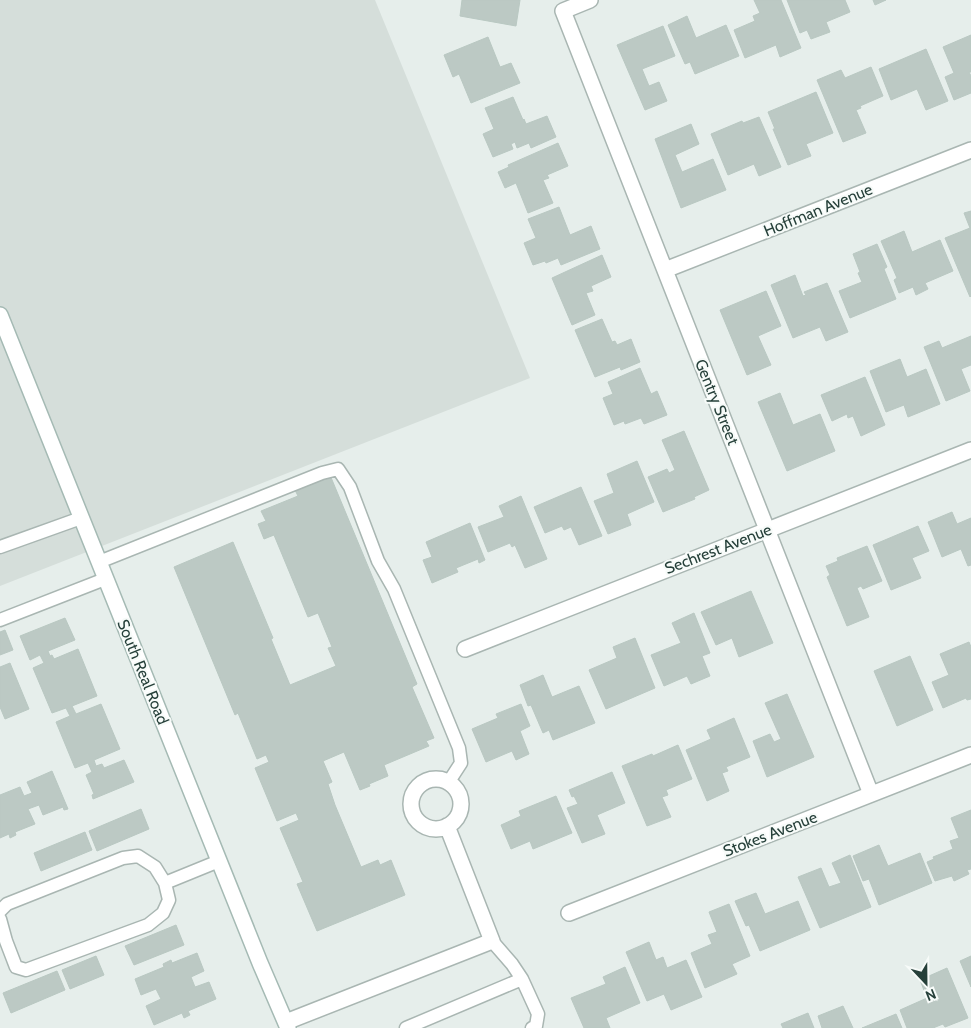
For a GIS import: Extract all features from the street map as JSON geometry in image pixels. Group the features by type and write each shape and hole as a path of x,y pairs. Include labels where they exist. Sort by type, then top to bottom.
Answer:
{"street":[{"name":"Gentry Street","path":"590,0 563,11 871,794"},
{"name":"Hoffman Avenue","path":"665,270 971,150"},
{"name":"South Real Road","path":"0,315 219,862 287,1025"},
{"name":"Sechrest Avenue","path":"466,649 971,450"},
{"name":"Stokes Avenue","path":"569,913 971,755"},
{"path":"434,779 448,783 458,793 461,803 455,821 437,829 427,828 419,823 413,815 410,805 412,796 417,788 425,782 434,779"},
{"path":"287,1025 492,941 447,826"}],"lane":[{"path":"98,562 322,473 338,469 350,487 378,561 394,589 459,748 461,763 448,783"},
{"path":"1,544 81,518"},
{"path":"0,620 105,578"},
{"path":"0,910 7,904 122,858 138,856 155,867 165,883 169,900 163,913 148,925 26,970 16,967 0,919"},
{"path":"165,883 219,862"},
{"path":"492,941 522,979 538,1014 536,1026 532,1028"},
{"path":"412,1027 522,979"}],"shaded area":[{"path":"0,0 375,0 530,378 0,586"}],"building":[{"path":"462,0 520,0 516,26 460,16"},
{"path":"754,0 781,0 801,48 780,57 776,45 745,58 734,30 755,21 753,16 760,13"},
{"path":"787,0 845,0 850,12 826,22 830,32 811,39 807,30 800,33"},
{"path":"873,0 886,0 875,5"},
{"path":"687,16 696,38 726,25 739,56 695,74 690,62 685,64 668,25"},
{"path":"663,26 675,56 642,69 649,86 659,82 667,101 645,110 617,45"},
{"path":"971,35 971,72 969,72 971,76 971,93 954,100 945,77 954,73 943,47"},
{"path":"488,37 500,67 511,63 520,83 471,103 459,74 453,77 444,55"},
{"path":"926,49 948,101 926,110 917,89 891,100 879,69"},
{"path":"871,67 883,96 860,106 861,108 856,110 866,133 843,142 817,80 841,70 845,78"},
{"path":"816,92 833,133 806,144 811,156 788,165 768,112"},
{"path":"513,97 526,124 547,116 556,137 531,148 529,143 517,148 515,142 511,144 513,149 493,157 483,134 494,129 485,108"},
{"path":"759,117 781,167 759,176 754,164 728,175 711,134 742,121 743,123"},
{"path":"691,124 699,144 675,155 682,172 713,159 726,190 681,208 655,139"},
{"path":"558,143 568,166 547,175 549,178 543,180 553,203 528,213 516,183 505,188 498,172 509,167 508,165"},
{"path":"559,207 570,235 591,226 600,249 561,265 558,258 546,263 545,261 533,265 524,243 536,238 528,219"},
{"path":"971,211 970,297 945,238 970,228 964,213"},
{"path":"904,231 912,252 940,240 953,271 925,283 928,289 916,295 913,287 899,293 894,280 897,278 881,241"},
{"path":"877,244 887,267 884,269 896,299 850,318 839,291 862,282 853,254"},
{"path":"602,255 611,277 591,286 593,291 586,293 595,315 572,325 552,278"},
{"path":"795,275 803,296 806,295 804,292 827,283 848,332 826,341 820,327 793,338 771,285"},
{"path":"766,291 781,326 758,336 771,365 747,375 720,310"},
{"path":"602,319 612,342 615,341 617,345 631,339 640,362 621,370 620,367 595,377 575,330"},
{"path":"971,336 971,365 961,369 970,391 946,401 924,347 939,341 942,348"},
{"path":"900,359 907,377 926,369 940,404 908,417 904,405 886,412 870,371"},
{"path":"640,368 651,394 657,391 667,415 644,424 641,418 625,424 624,421 614,425 603,398 613,394 608,382"},
{"path":"865,377 885,425 861,436 853,416 848,418 847,414 832,421 821,395"},
{"path":"780,393 793,425 820,414 835,451 787,471 758,402"},
{"path":"684,431 709,490 694,497 695,499 663,512 648,477 667,469 669,473 675,470 662,440"},
{"path":"637,461 654,502 627,514 631,525 608,534 594,501 614,493 607,474"},
{"path":"330,475 417,684 412,687 434,738 426,741 429,746 384,765 388,776 360,790 344,752 323,761 332,782 328,784 335,805 361,867 378,860 380,865 391,860 405,895 317,931 297,884 303,882 280,828 299,820 296,813 277,821 255,768 269,762 266,755 257,759 238,713 235,715 174,567 233,542 273,638 271,639 290,685 336,666 328,648 332,647 318,613 308,617 274,535 264,539 258,524 266,521 261,511 298,496 295,490"},
{"path":"581,487 602,536 579,545 571,527 564,530 562,526 545,533 534,507"},
{"path":"521,496 547,559 525,568 515,545 512,547 510,543 488,552 478,527 504,517 499,506"},
{"path":"952,512 957,524 971,518 971,565 968,566 961,549 942,557 928,522"},
{"path":"470,523 485,560 479,563 478,559 456,568 458,572 432,583 423,560 432,557 426,542"},
{"path":"918,526 929,551 912,558 921,578 891,590 873,545"},
{"path":"867,546 882,581 863,589 861,586 857,588 869,617 847,626 827,577 830,575 826,566 838,561 837,558"},
{"path":"751,591 773,643 739,657 732,638 716,645 701,612"},
{"path":"694,613 710,653 702,656 710,676 691,684 687,676 664,686 651,655 681,643 672,623"},
{"path":"65,618 75,640 48,651 50,656 52,655 54,659 78,649 97,696 72,706 76,714 101,704 120,749 94,760 96,766 102,764 104,768 124,760 134,782 93,799 92,795 94,794 86,775 92,772 88,763 75,768 56,722 70,716 66,708 52,713 33,668 44,663 40,655 30,660 20,636"},
{"path":"5,630 13,650 0,655 0,632"},
{"path":"635,638 655,688 606,709 589,670 617,658 613,647"},
{"path":"969,642 971,647 971,699 967,700 966,698 943,708 932,682 949,675 940,654"},
{"path":"910,656 933,710 897,726 874,671"},
{"path":"10,663 29,709 5,719 0,707 0,667"},
{"path":"543,675 552,697 579,686 595,723 553,740 549,730 543,733 531,705 528,706 520,685"},
{"path":"787,694 814,757 767,777 753,741 770,734 774,742 781,739 765,703"},
{"path":"521,704 530,726 520,731 529,754 516,760 512,751 486,762 472,729 498,718 496,714"},
{"path":"734,718 750,757 726,767 728,771 722,773 729,791 707,801 686,750 711,739 707,730"},
{"path":"678,745 692,779 666,790 668,795 662,797 671,817 647,826 622,766 652,754 653,756"},
{"path":"52,771 68,809 64,810 63,807 43,815 39,805 28,809 35,824 15,832 16,835 10,838 9,834 0,838 0,795 20,787 24,796 32,793 27,782"},
{"path":"612,772 625,803 597,815 605,834 582,843 567,808 578,804 569,790"},
{"path":"556,796 572,833 533,849 530,841 511,849 501,825 521,816 519,811"},
{"path":"141,809 149,829 97,851 89,831"},
{"path":"971,810 971,869 967,870 969,874 954,881 952,876 935,881 927,862 934,859 933,857 953,849 950,841 959,838 951,818"},
{"path":"85,832 92,850 41,871 34,853"},
{"path":"879,845 888,866 920,853 932,883 879,905 869,879 863,881 853,856"},
{"path":"850,855 871,907 820,928 798,877 821,868 829,887 841,883 832,863"},
{"path":"756,893 765,914 798,901 810,930 760,951 749,925 746,926 735,901"},
{"path":"729,904 750,956 732,964 737,974 705,988 691,953 712,944 708,935 717,932 709,912"},
{"path":"176,925 184,945 134,965 125,946"},
{"path":"649,942 656,960 663,957 667,968 686,960 702,997 671,1010 664,994 647,1001 626,952"},
{"path":"197,953 204,971 191,977 195,987 209,982 216,999 188,1011 190,1015 184,1018 182,1013 154,1025 146,1006 161,999 156,989 141,995 135,979 164,967 163,964 171,960 172,963"},
{"path":"96,956 104,975 70,989 62,970"},
{"path":"971,956 971,987 960,961"},
{"path":"625,967 640,1003 606,1018 610,1028 584,1028 571,998 606,984 603,977"},
{"path":"947,968 968,1018 945,1027 943,1024 933,1028 907,1028 900,1010 927,998 920,980"},
{"path":"57,971 65,990 11,1013 3,993"},
{"path":"843,1006 853,1028 822,1028 818,1016"},
{"path":"808,1013 814,1028 783,1028 781,1024"},
{"path":"896,1014 902,1028 862,1028"}]}
